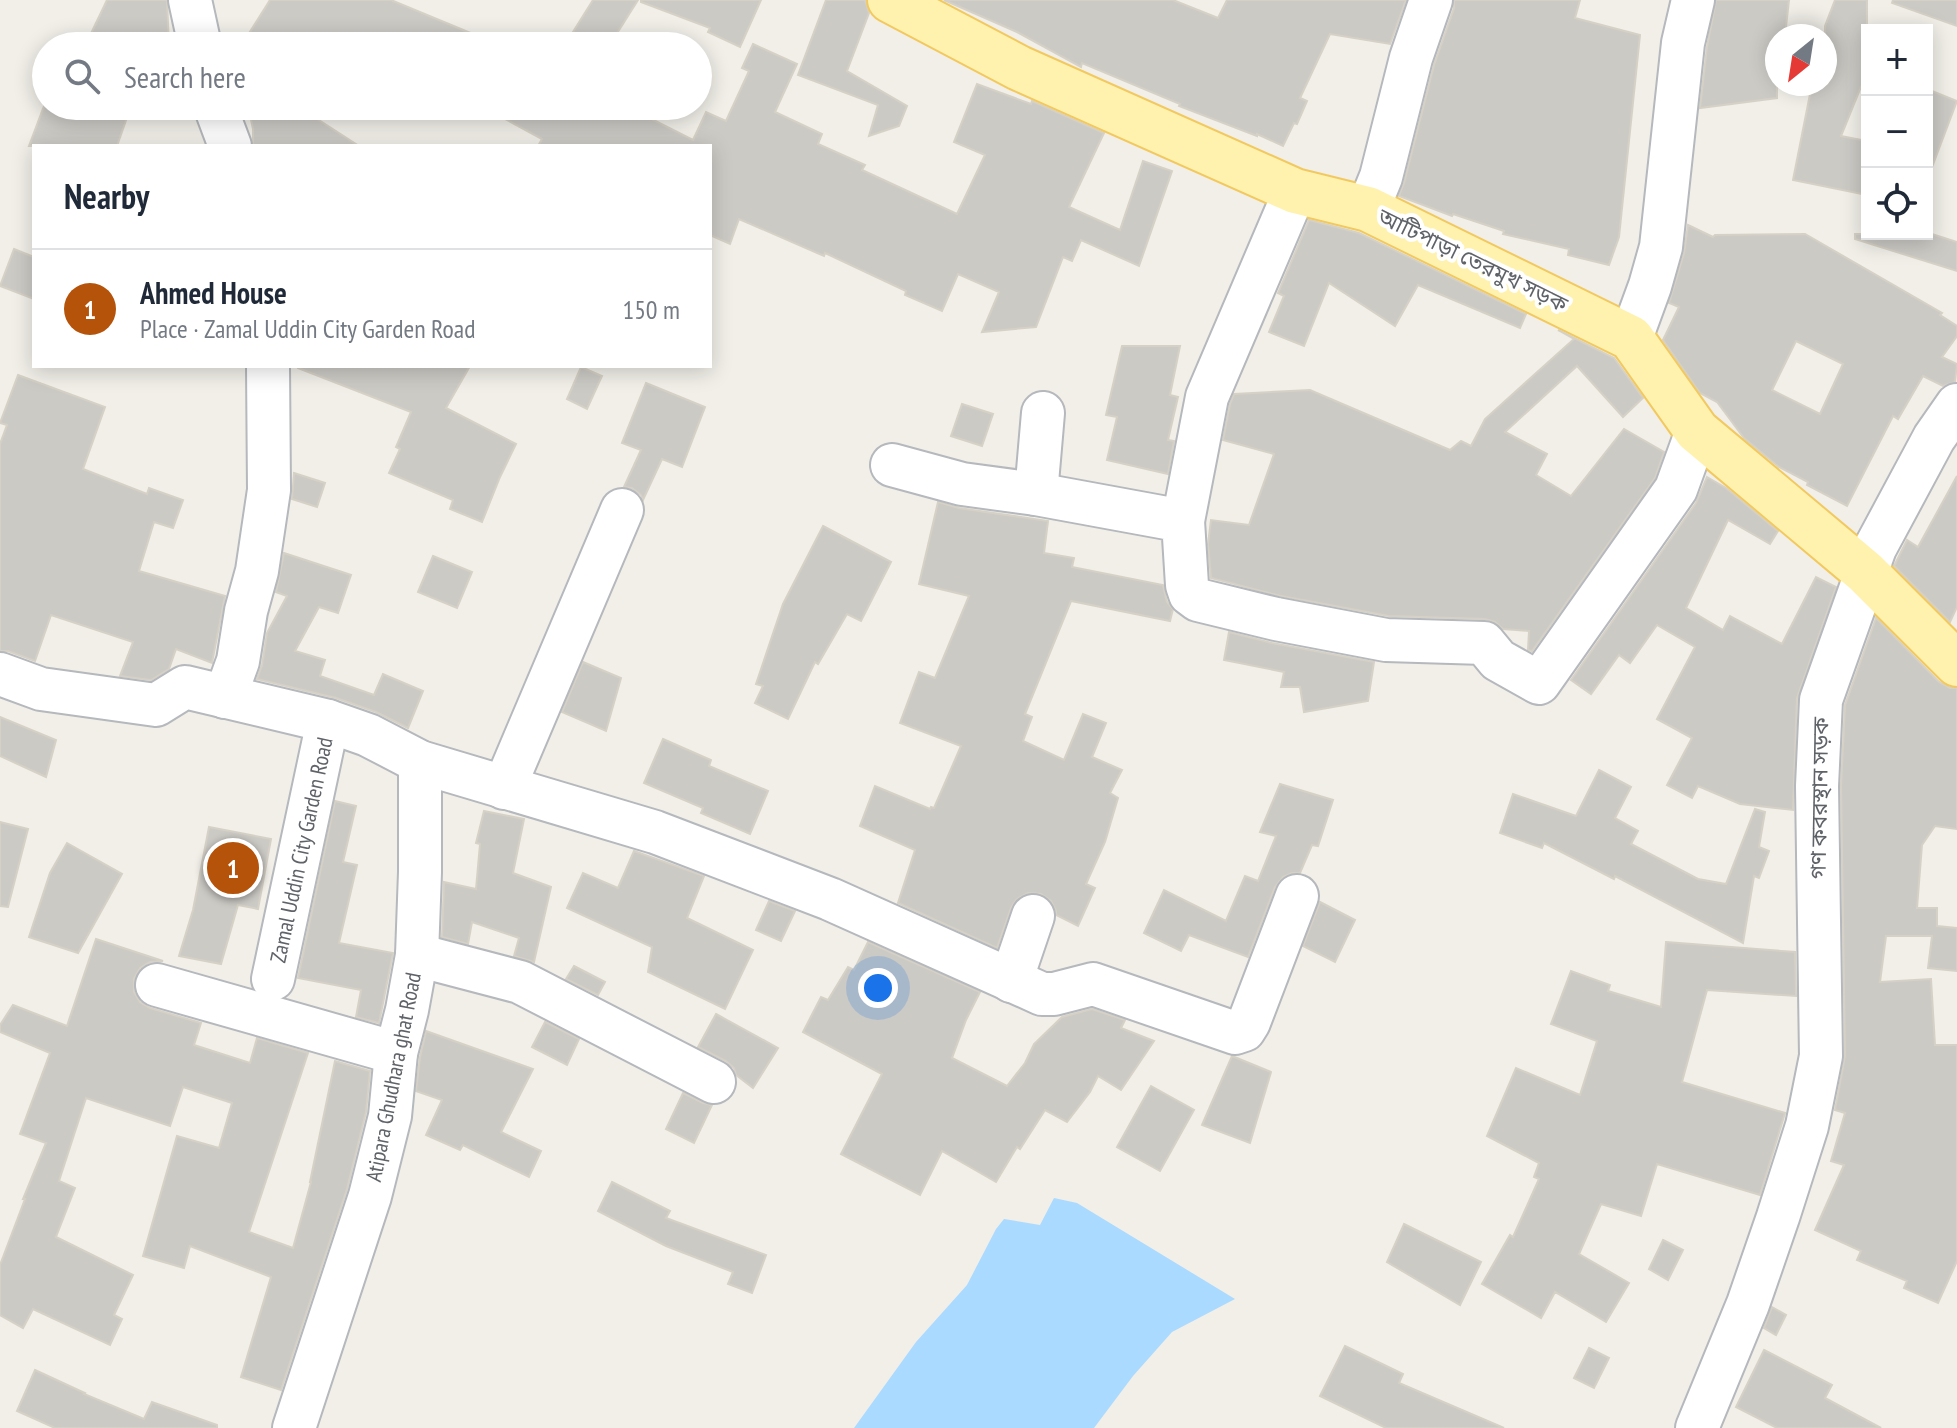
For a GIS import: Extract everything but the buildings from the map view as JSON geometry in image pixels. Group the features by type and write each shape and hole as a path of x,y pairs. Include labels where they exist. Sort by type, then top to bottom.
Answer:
{"main road":[{"name":"আটিপাড়া তেরমুখ সড়ক","path":"890,0 1019,68 1295,191 1368,209 1631,338 1697,431 1865,572 1957,664"}],"street":[{"path":"190,0 197,32"},
{"path":"1368,209 1381,177 1411,58 1431,0"},
{"path":"1631,338 1661,247 1683,43 1693,0"},
{"path":"220,120 229,144"},
{"path":"1295,191 1207,397 1183,521 1187,585 1190,594 1198,600 1386,640 1484,643 1498,660 1539,683 1676,489 1697,431"},
{"path":"225,697 238,661 246,611 257,571 269,490 268,368"},
{"name":"গণ কবরস্থান সড়ক","path":"1697,1428 1748,1304 1778,1217 1807,1126 1821,1056 1817,797 1821,700 1875,548 1934,438 1957,405"},
{"path":"1036,494 1043,413"},
{"path":"892,465 962,484 1183,521"},
{"path":"504,788 622,510"},
{"path":"0,674 41,689 156,705 185,687 328,721 368,735 420,762 655,832 830,899 1042,994 1093,984 1235,1033 1244,1030 1297,896"},
{"name":"Zamal Uddin City Garden Road","path":"273,979 328,721"},
{"name":"Atipara Ghudhara ghat Road","path":"294,1428 370,1196 390,1116 396,1053 417,955 420,762"},
{"path":"1011,981 1033,916"},
{"path":"417,955 520,982 714,1082"},
{"path":"157,985 396,1053"}],"water":[{"path":"1054,1198 1077,1203 1235,1299 1172,1332 1133,1376 1094,1428 854,1428 916,1342 967,1285 1004,1219 1040,1225"}],"place":[{"name":"Ahmed House","path":"233,868"}]}
